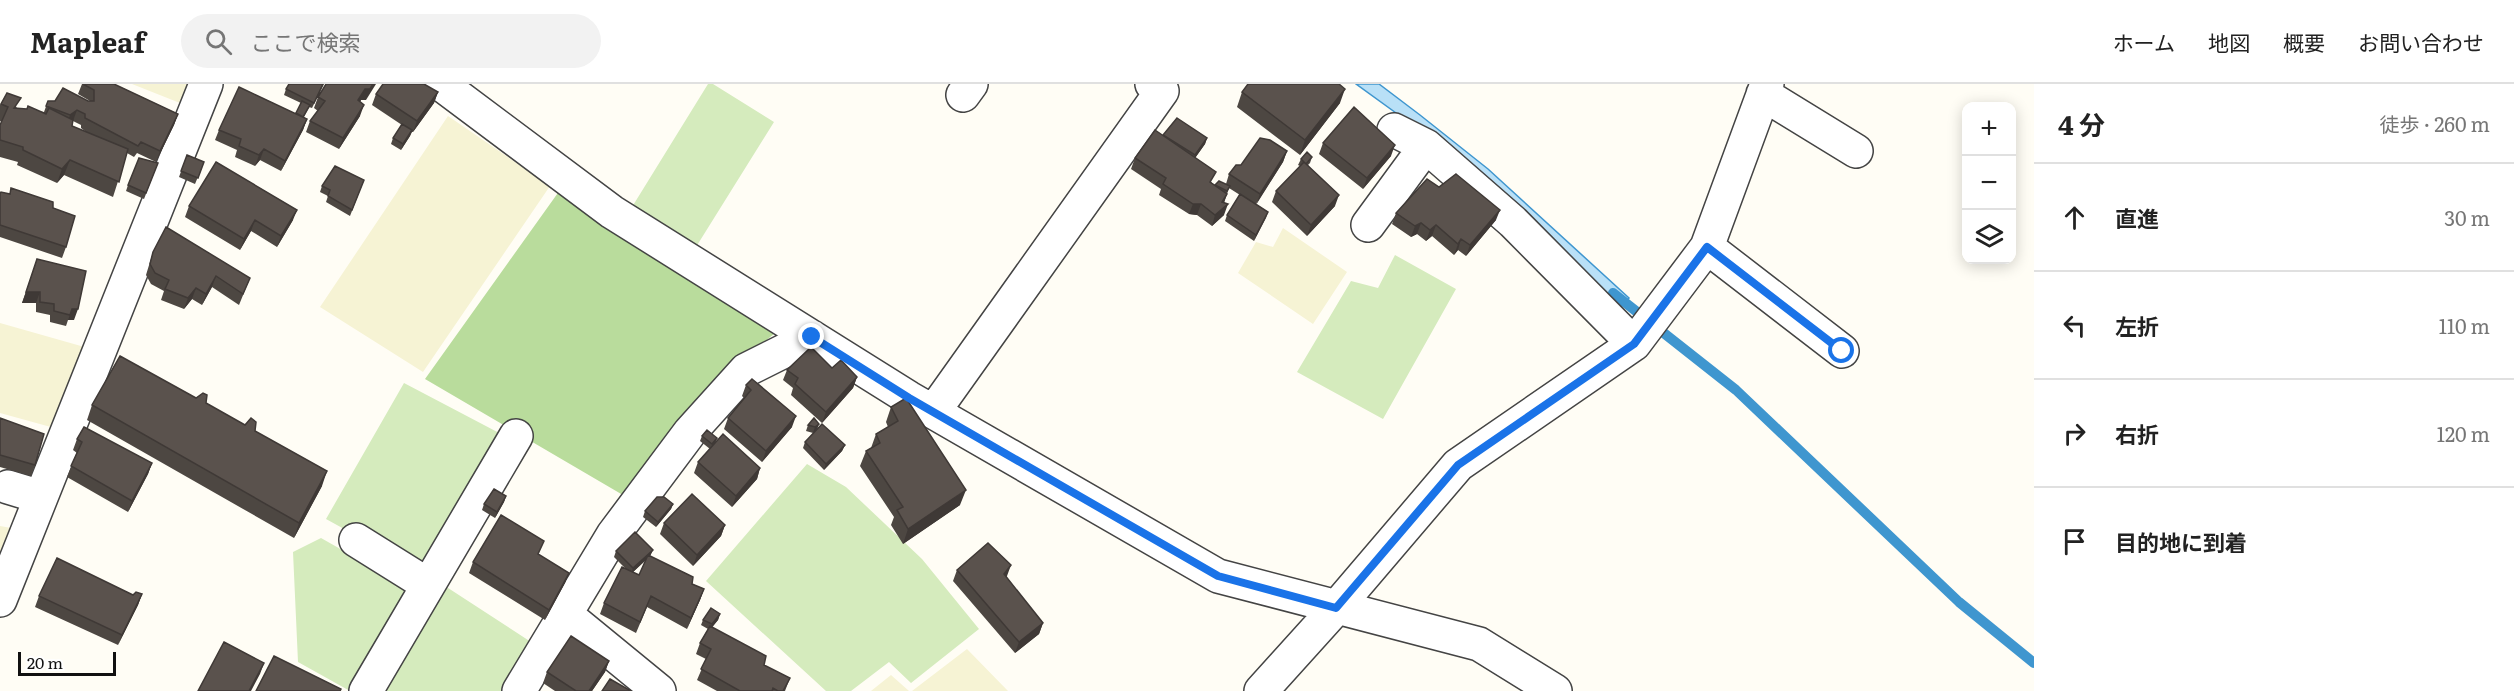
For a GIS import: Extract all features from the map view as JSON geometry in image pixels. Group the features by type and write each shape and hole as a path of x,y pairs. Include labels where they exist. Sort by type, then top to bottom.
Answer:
{"street":[{"path":"0,600 206,84"},
{"path":"441,84 612,212 934,411 1218,576 1479,644 1555,691"},
{"path":"934,411 1162,92 1152,84"},
{"path":"1261,691 1336,608 1458,465 1634,344 1707,247 1765,89 1856,151"},
{"path":"1394,130 1426,146 1513,222 1634,344"},
{"path":"1368,225 1426,146"},
{"path":"1707,247 1842,351"},
{"path":"519,691 613,535 690,432 746,370 812,337"},
{"path":"366,691 516,436"},
{"path":"8,487 41,497"},
{"path":"356,540 428,585"},
{"path":"565,614 659,691"}],"shaded area":[{"path":"132,84 194,84 185,105"},
{"path":"448,116 550,186 423,372 320,307"},
{"path":"1283,228 1347,272 1313,324 1238,273 1256,242 1273,247"},
{"path":"0,323 88,348 58,429 0,413"},
{"path":"0,526 11,528 0,558"},
{"path":"967,649 1008,691 912,691"},
{"path":"891,675 909,691 871,691"}],"green space":[{"path":"708,84 713,84 774,122 696,247 632,207"},
{"path":"560,190 780,329 735,366 628,498 425,379"},
{"path":"1395,255 1456,289 1383,419 1297,372 1351,281 1378,288"},
{"path":"404,383 503,435 424,573 326,519"},
{"path":"807,464 846,487 922,559 979,629 911,683 889,662 851,691 826,691 706,581"},
{"path":"321,538 411,589 350,691 298,662 293,552"},
{"path":"445,586 531,642 504,691 382,691"}],"water":[{"path":"1356,84 1379,84 1420,115 1488,169 1629,298 1619,308 1414,126"}],"building":[{"path":"83,84 114,84 178,114 160,151 141,142 138,146 85,118 85,114 77,110 70,115 46,106 48,101 55,101 63,88 88,101 94,101 94,90"},
{"path":"289,84 323,84 314,103 286,89"},
{"path":"326,84 373,84 370,89 365,89 358,100 364,105 343,138 310,121 325,101 318,97"},
{"path":"383,84 424,84 438,92 417,121 376,94"},
{"path":"1248,84 1339,84 1345,89 1305,140 1242,92"},
{"path":"239,87 307,119 285,161 264,149 259,155 239,146 241,139 219,130"},
{"path":"7,93 21,98 14,108 27,109 28,106 46,114 49,108 73,120 72,126 128,149 119,182 70,160 62,169 23,150 23,147 0,140 0,125 8,107 1,104"},
{"path":"302,101 310,105 303,117 296,113"},
{"path":"1354,107 1395,145 1367,178 1323,143"},
{"path":"1177,118 1207,138 1195,155 1163,135"},
{"path":"402,124 412,130 403,144 393,138"},
{"path":"1155,130 1216,172 1210,182 1227,194 1222,202 1228,204 1215,215 1201,204 1193,204 1163,184 1166,178 1135,158"},
{"path":"1260,138 1270,140 1287,151 1260,194 1229,174 1236,165 1241,165"},
{"path":"1307,152 1312,157 1306,164 1301,159"},
{"path":"187,155 204,162 198,178 181,171"},
{"path":"139,158 158,163 146,193 128,185"},
{"path":"216,162 297,210 281,236 255,220 244,239 189,206"},
{"path":"1304,162 1339,195 1311,225 1276,191"},
{"path":"335,166 364,180 352,210 328,196 330,190 322,186"},
{"path":"1456,174 1500,210 1470,245 1461,239 1458,244 1436,225 1430,230 1421,223 1415,226 1396,213 1427,179 1439,187"},
{"path":"1219,181 1230,186 1227,191 1215,185"},
{"path":"11,188 53,202 53,208 75,216 66,247 0,225 0,194 1,192 10,194"},
{"path":"1240,194 1268,212 1256,235 1227,215"},
{"path":"166,227 250,278 243,294 216,276 206,294 196,288 188,298 165,289 169,280 155,273 150,264 153,252"},
{"path":"37,259 86,271 78,309 72,309 70,315 54,311 54,304 40,302 40,292 26,292"},
{"path":"811,347 832,368 841,360 857,377 826,412 795,384 798,378 787,370"},
{"path":"120,356 196,398 203,393 207,395 206,403 245,425 251,418 256,422 255,431 327,471 299,523 92,405"},
{"path":"752,379 796,416 766,451 728,418 751,390 746,385"},
{"path":"906,398 966,490 908,529 897,510 903,507 866,451 880,443 876,434 898,421 891,407"},
{"path":"0,418 44,434 35,465 0,455"},
{"path":"814,418 819,424 815,427 808,425"},
{"path":"822,424 845,445 826,464 805,442"},
{"path":"84,427 152,463 132,501 71,466 82,442 77,439"},
{"path":"707,430 717,438 712,444 702,436"},
{"path":"723,434 760,468 736,496 698,462"},
{"path":"494,489 506,496 497,512 484,504"},
{"path":"692,494 725,525 697,555 664,523"},
{"path":"657,497 664,497 673,504 658,522 645,511"},
{"path":"501,515 544,541 538,554 569,573 549,610 473,562"},
{"path":"635,532 653,550 633,568 616,551"},
{"path":"988,543 1011,565 1004,574 1043,623 1019,642 957,570"},
{"path":"648,555 693,577 692,584 704,589 691,618 651,596 640,622 604,603 622,567 639,575"},
{"path":"57,558 133,595 136,592 142,594 122,635 39,596"},
{"path":"711,608 720,614 712,624 703,620"},
{"path":"710,626 766,656 764,665 790,678 783,691 773,688 772,691 740,691 701,669 711,649 700,643"},
{"path":"571,636 609,661 589,691 576,691 547,672"},
{"path":"224,642 264,663 249,691 198,691"},
{"path":"274,656 341,689 340,691 256,691"},
{"path":"610,679 631,691 602,691"}],"waterway":[{"path":"1613,293 1736,390 1959,602 2034,663"}],"route":[{"path":"812,337 909,398 1218,576 1336,608 1458,465 1634,344 1707,247 1842,351"}]}
